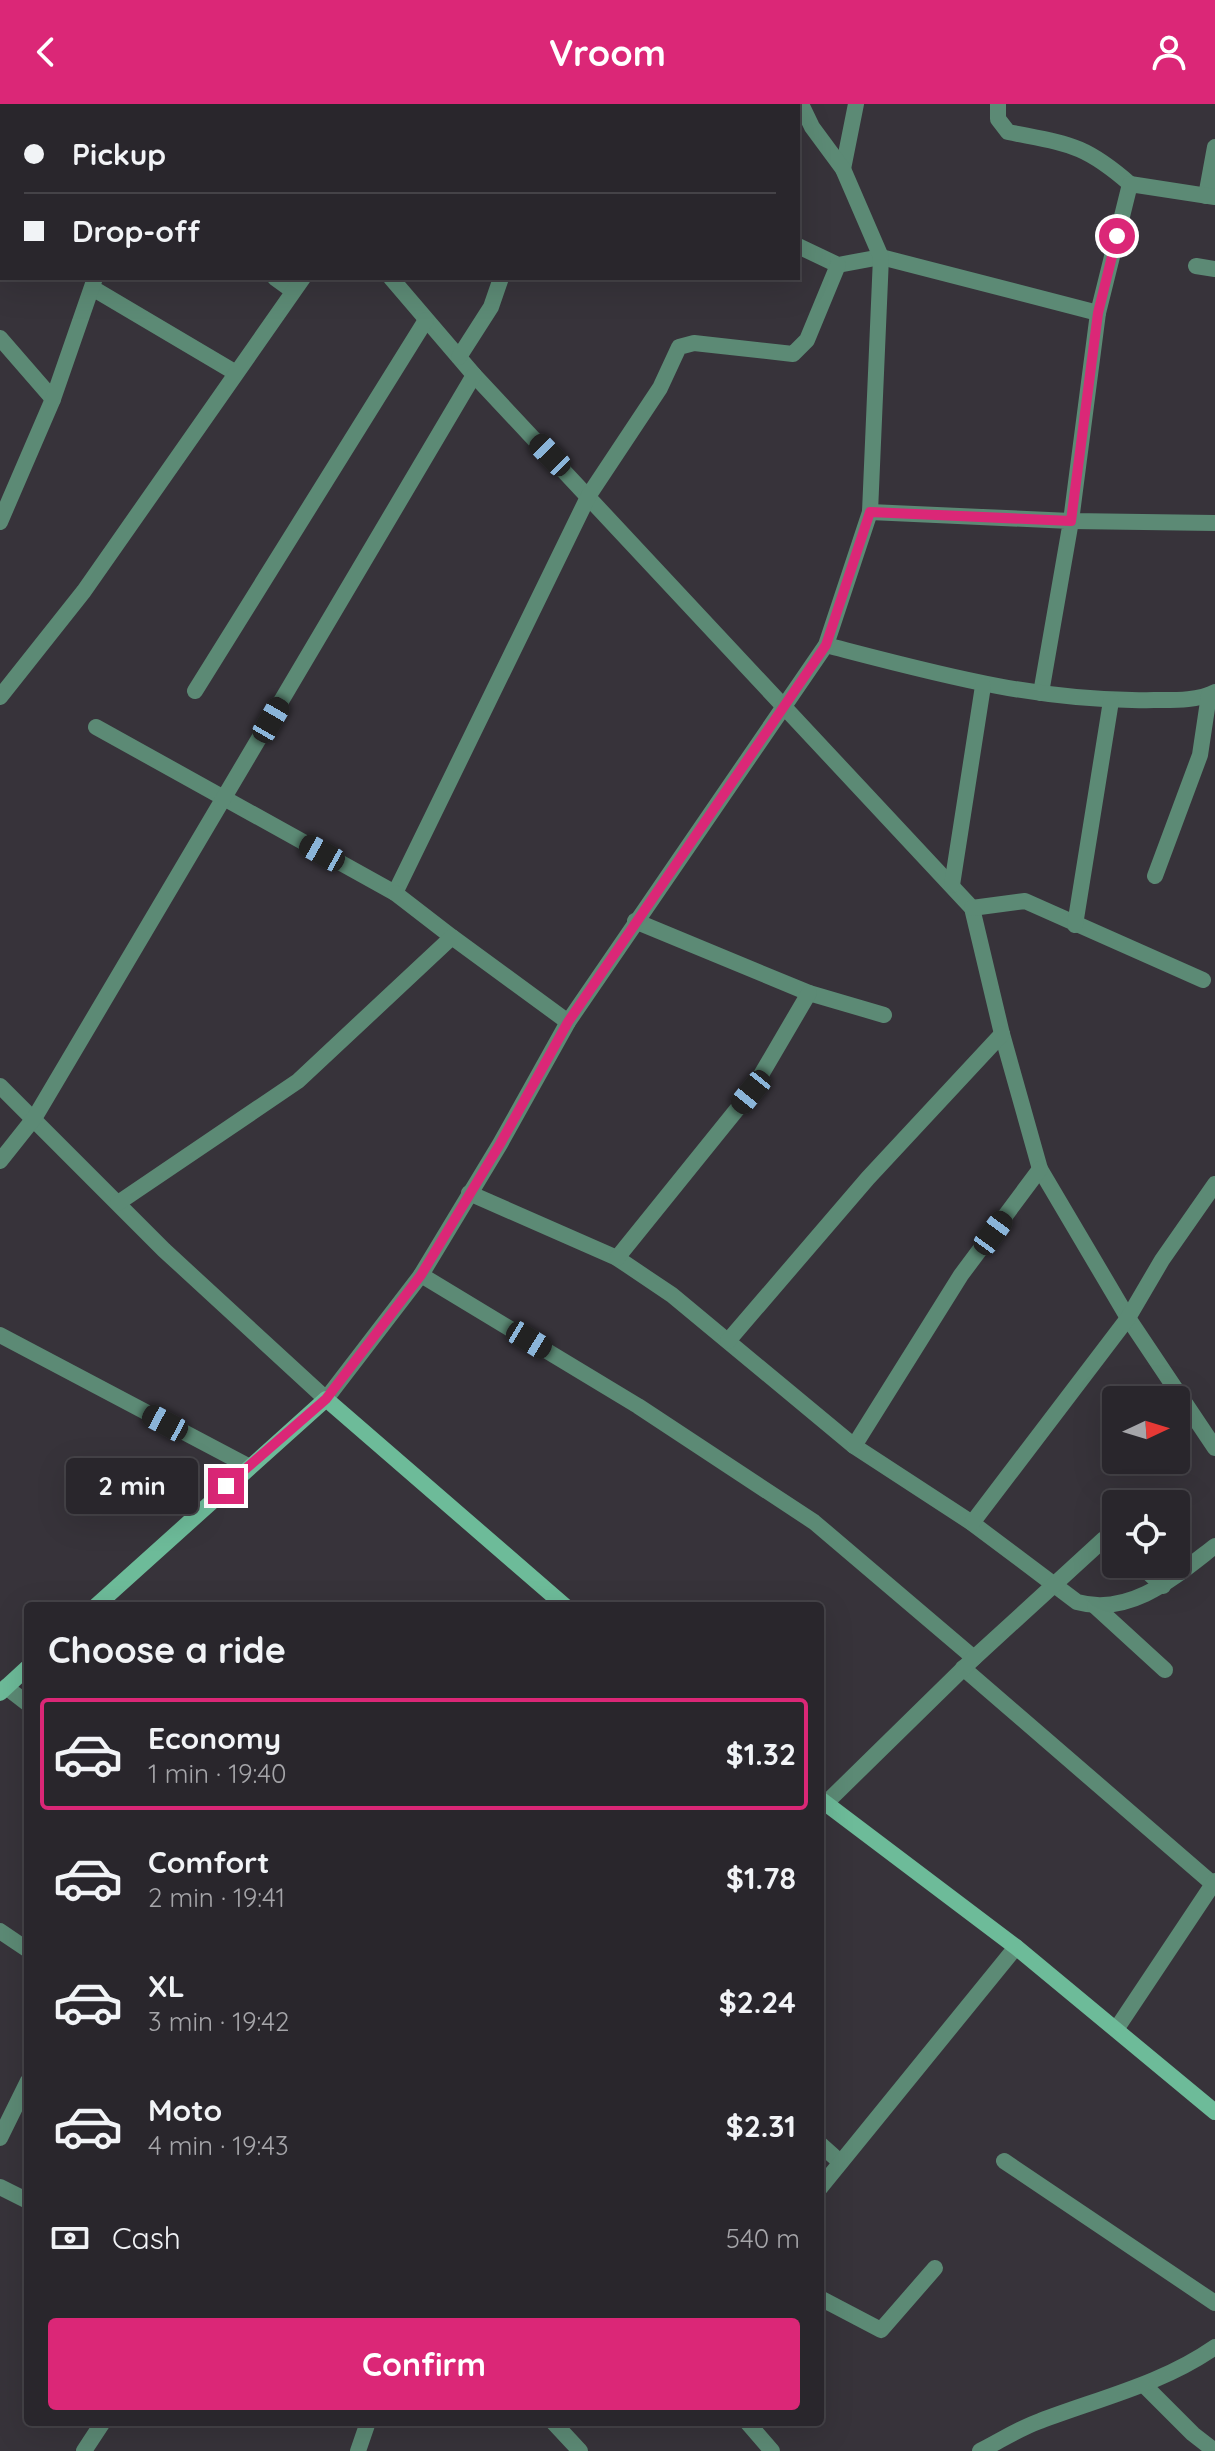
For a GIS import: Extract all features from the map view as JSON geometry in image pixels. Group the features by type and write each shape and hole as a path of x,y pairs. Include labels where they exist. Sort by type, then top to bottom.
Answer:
{"street":[{"path":"100,1602 326,1399 421,1275 568,1022 826,645 870,512 881,257 843,169 812,127 801,104"},
{"path":"843,169 856,104"},
{"path":"998,104 998,119 1008,132 1077,146 1105,163 1130,184 1211,196 1215,147"},
{"path":"1041,693 1071,521 1098,313 1130,184"},
{"path":"800,247 838,265 881,257 1098,313"},
{"path":"395,893 589,495 660,388 679,347 694,343 793,354 807,340 838,265"},
{"path":"1196,266 1215,269"},
{"path":"393,280 474,375 972,908 1002,1034 1040,1169 1128,1318 1215,1448"},
{"path":"459,357 491,307 500,280"},
{"path":"2,515 53,399 94,284 236,373"},
{"path":"0,697 84,591 298,284"},
{"path":"195,691 426,320"},
{"path":"0,338 53,399"},
{"path":"0,1161 35,1117 474,375"},
{"path":"870,512 1071,521 1215,523"},
{"path":"826,645 983,686 1111,701 1212,694 1200,755 1155,876"},
{"path":"952,885 983,686"},
{"path":"1075,925 1111,701"},
{"path":"96,727 395,893 568,1022"},
{"path":"972,908 1025,901 1203,980"},
{"path":"635,921 809,993 884,1015"},
{"path":"118,1203 298,1081 452,937"},
{"path":"617,1258 751,1092 809,993"},
{"path":"728,1341 868,1178 1002,1034"},
{"path":"0,1086 35,1117 164,1250 326,1399 560,1602"},
{"path":"854,1446 961,1275 1040,1169"},
{"path":"972,1523 1128,1318 1162,1260 1215,1184"},
{"path":"469,1193 617,1258 728,1341 854,1446 972,1523 1077,1602 1095,1606 1139,1597 1163,1586 1215,1546"},
{"path":"421,1275 638,1406 814,1522 1214,1882 1117,2028"},
{"path":"0,1335 248,1466"},
{"path":"824,1800 1102,1541"},
{"path":"1154,1578 1163,1586"},
{"path":"1095,1606 1165,1670"},
{"path":"24,1671 3,1690 24,1702"},
{"path":"824,1802 1016,1947 1215,2112"},
{"path":"0,1931 24,1947"},
{"path":"824,2182 1016,1947"},
{"path":"0,2138 24,2089"},
{"path":"824,2148 839,2161"},
{"path":"1004,2161 1215,2303"},
{"path":"0,2187 24,2199"},
{"path":"824,2300 881,2330 935,2268"},
{"path":"980,2451 1037,2422 1144,2385 1190,2365 1215,2347"},
{"path":"1144,2385 1193,2434 1215,2451"},
{"path":"84,2451 100,2426"},
{"path":"365,2447 368,2426"},
{"path":"557,2426 580,2451"},
{"path":"750,2426 772,2451"}],"route":[{"path":"226,1486 326,1399 421,1275 500,1144 568,1022 826,645 870,512 1071,521 1098,313 1117,236"}]}
